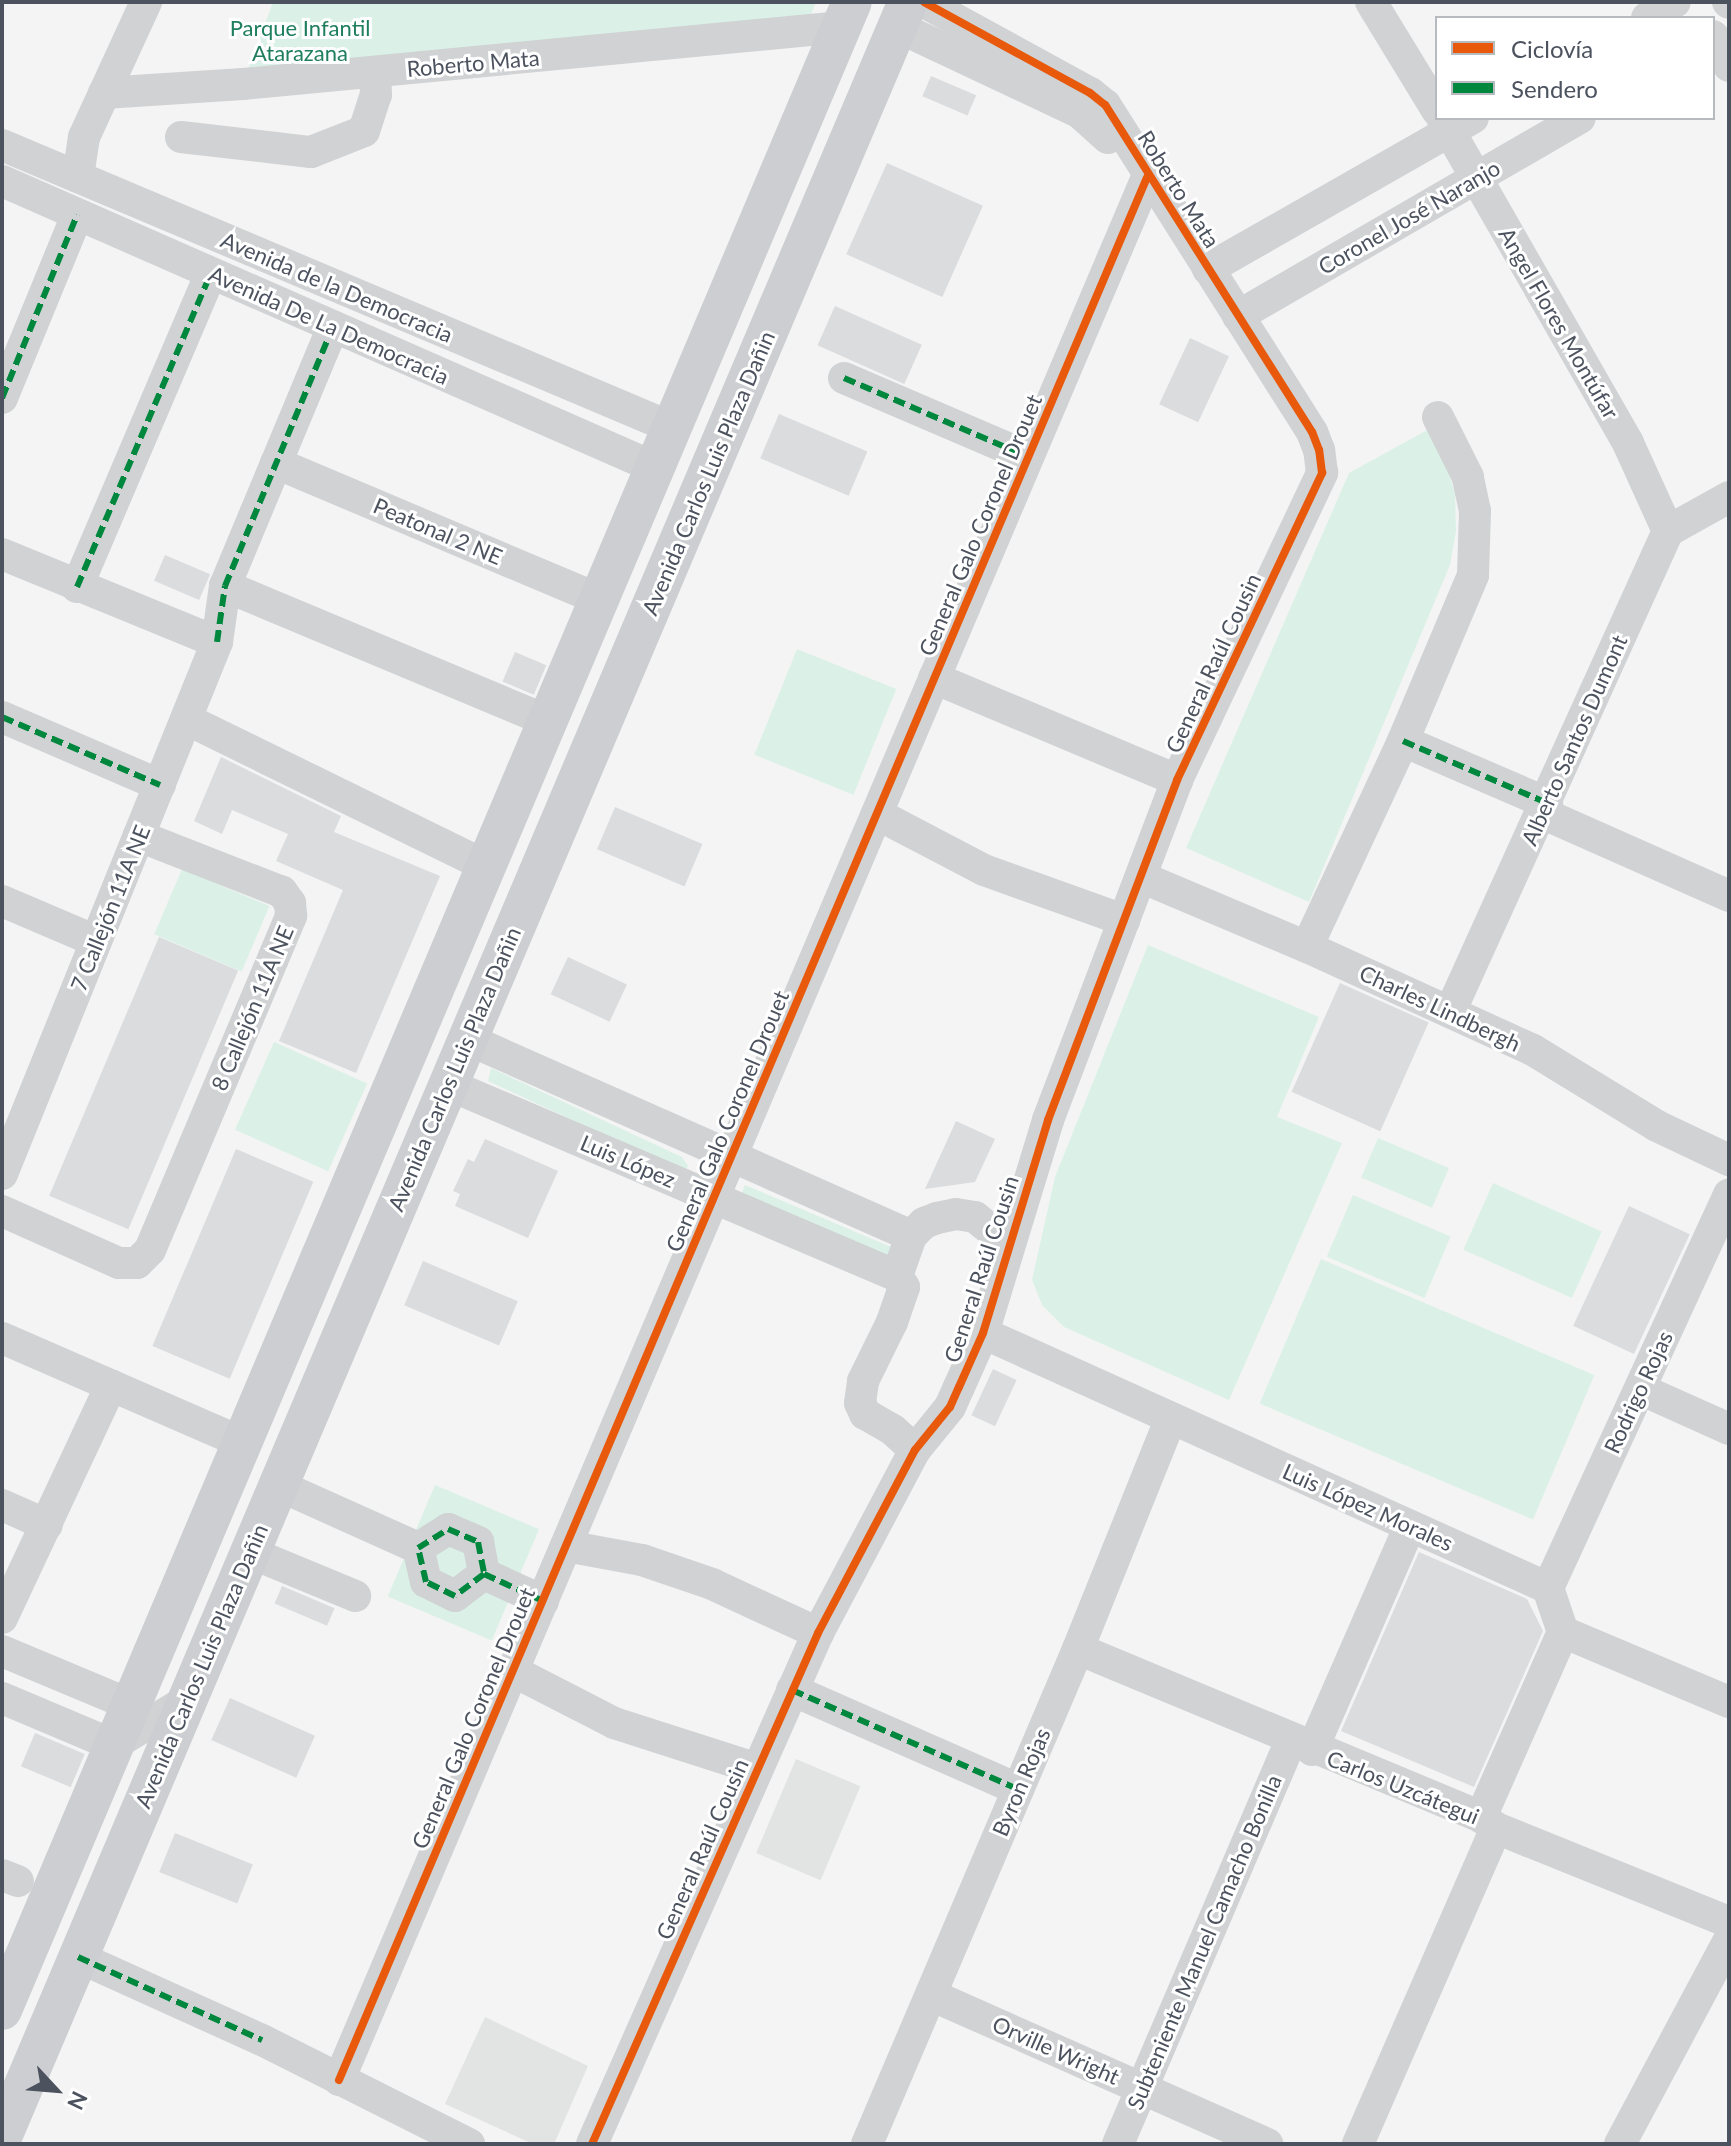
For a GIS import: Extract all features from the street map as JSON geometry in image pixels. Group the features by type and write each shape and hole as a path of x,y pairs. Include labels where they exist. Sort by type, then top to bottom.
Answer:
{"main road":[{"name":"Avenida Carlos Luis Plaza Dañin","path":"2,2137 447,1084 910,10"},
{"path":"2,2010 129,1704 601,600 846,14"}],"street":[{"path":"78,177 84,137 146,2"},
{"name":"Angel Flores Montúfar","path":"1371,2 1435,97"},
{"path":"1650,16 1675,2"},
{"name":"Roberto Mata","path":"910,10 1079,112 1147,177 1312,432 1319,450 1322,473"},
{"name":"Roberto Mata","path":"104,93 375,72 846,14"},
{"path":"181,137 311,152 364,131 376,95 375,72"},
{"path":"1208,269 1448,120"},
{"name":"Angel Flores Montúfar","path":"1450,120 1477,178 1628,443 1668,531"},
{"name":"Coronel José Naranjo","path":"1238,316 1577,120"},
{"name":"Avenida de la Democracia","path":"2,145 673,428"},
{"name":"General Galo Coronel Drouet","path":"339,2080 1147,177"},
{"name":"Avenida De La Democracia","path":"2,181 656,468"},
{"path":"2,398 77,215"},
{"path":"77,587 211,273"},
{"name":"7 Callejón 11A NE","path":"2,1174 217,642 225,586 333,327"},
{"path":"844,378 1028,457"},
{"path":"1307,947 1403,741 1473,575 1475,511 1468,477 1438,417"},
{"name":"Peatonal 2 NE","path":"276,463 601,600"},
{"name":"General Raúl Cousin","path":"592,2144 818,1633 915,1450 950,1407 983,1333 1048,1120 1177,780 1322,473"},
{"path":"1668,531 1729,497"},
{"name":"Alberto Santos Dumont","path":"1450,1012 1668,531"},
{"path":"2,554 217,642"},
{"path":"225,586 548,721"},
{"path":"934,678 1177,780"},
{"path":"2,717 160,785"},
{"path":"186,719 486,866"},
{"path":"1403,741 1729,896"},
{"path":"877,814 984,870 1124,920"},
{"name":"8 Callejón 11A NE","path":"2,1211 119,1263 137,1263 150,1250 291,916 290,903 282,892 139,836"},
{"name":"Charles Lindbergh","path":"1141,877 1307,947 1533,1050 1657,1126 1729,1160"},
{"path":"2,901 96,941"},
{"name":"Luis López","path":"467,1039 911,1236"},
{"name":"Luis López","path":"447,1084 897,1276"},
{"name":"Rodrigo Rojas","path":"1548,1588 1729,1195"},
{"name":"General Raúl Cousin","path":"911,1236 924,1223 937,1218 956,1214 975,1217 1000,1237 1006,1256"},
{"path":"911,1236 897,1276 904,1287 892,1322 863,1381 860,1403 865,1414 893,1430 915,1450"},
{"name":"Luis López Morales","path":"983,1333 1548,1588"},
{"path":"2,1338 241,1442"},
{"path":"2,1618 111,1385"},
{"path":"1640,1389 1729,1429"},
{"name":"Byron Rojas","path":"867,2144 1078,1649 1171,1418"},
{"path":"278,1485 418,1548"},
{"path":"2,1505 47,1525"},
{"name":"Subteniente Manuel Camacho Bonilla","path":"1118,2144 1141,2088 1301,1745 1410,1526"},
{"path":"418,1548 448,1529 478,1542 484,1574"},
{"path":"566,1546 642,1560 712,1584 818,1633"},
{"path":"418,1548 426,1582 455,1596 484,1574"},
{"path":"249,1552 355,1596"},
{"path":"484,1574 543,1601"},
{"path":"1358,2144 1563,1632 1548,1588"},
{"path":"1563,1632 1729,1702"},
{"name":"Carlos Uzcátegui","path":"1078,1649 1729,1922"},
{"path":"2,1651 129,1704"},
{"path":"513,1671 614,1723 757,1769"},
{"path":"792,1690 1018,1789"},
{"path":"2,1698 113,1745 186,1701"},
{"path":"1620,2144 1729,1940"},
{"path":"78,1957 262,2040 469,2144"},
{"name":"Orville Wright","path":"931,1995 1268,2144"}],"shaded area":[{"path":"796,1759 860,1786 821,1880 756,1853"},
{"path":"485,2017 588,2066 554,2144 533,2144 445,2104"}],"green space":[{"name":"Parque Infantil Atarazana","path":"273,2 816,2 806,26 244,81"},
{"path":"1429,429 1446,463 1455,494 1456,531 1450,565 1309,902 1186,848 1349,473"},
{"path":"797,649 896,689 854,795 754,755"},
{"path":"182,869 269,906 242,971 154,934"},
{"path":"1148,945 1319,1017 1277,1117 1342,1143 1229,1400 1064,1327 1042,1305 1032,1280 1055,1177"},
{"path":"274,1042 367,1083 328,1171 235,1130"},
{"path":"491,1068 682,1157 688,1166 685,1171 676,1168 488,1081"},
{"path":"1378,1138 1449,1168 1432,1208 1361,1178"},
{"path":"1493,1183 1602,1231 1572,1298 1463,1250"},
{"path":"745,1185 901,1251 897,1260 741,1194"},
{"path":"1353,1195 1451,1236 1424,1298 1327,1257"},
{"path":"1321,1259 1594,1375 1533,1520 1260,1404"},
{"path":"435,1485 539,1529 492,1641 388,1596"}],"building":[{"path":"931,76 976,95 968,115 922,96"},
{"path":"887,163 983,206 942,297 846,254"},
{"path":"835,306 922,345 904,384 818,345"},
{"path":"1190,338 1229,356 1198,422 1159,404"},
{"path":"779,414 867,452 849,496 760,458"},
{"path":"165,555 210,574 199,600 154,581"},
{"path":"515,652 546,665 534,695 502,681"},
{"path":"221,757 341,816 334,832 440,876 356,1073 279,1041 343,890 276,861 288,834 232,810 222,834 194,821"},
{"path":"615,807 702,844 684,886 597,849"},
{"path":"159,937 238,971 128,1229 49,1196"},
{"path":"568,957 627,984 610,1022 551,994"},
{"path":"1340,983 1429,1022 1380,1131 1292,1092"},
{"path":"956,1121 995,1139 975,1182 925,1189"},
{"path":"485,1139 558,1171 528,1238 455,1206 460,1194 453,1191 468,1159 474,1162"},
{"path":"236,1149 313,1182 230,1379 152,1346"},
{"path":"1629,1206 1690,1234 1634,1354 1573,1326"},
{"path":"423,1261 518,1301 499,1345 404,1305"},
{"path":"993,1369 1017,1380 995,1426 971,1415"},
{"path":"1419,1552 1527,1599 1543,1631 1474,1787 1341,1731"},
{"path":"282,1586 334,1608 327,1626 275,1603"},
{"path":"230,1698 315,1736 296,1778 211,1740"},
{"path":"35,1733 85,1754 71,1787 21,1766"},
{"path":"175,1833 253,1864 237,1903 159,1872"}],"marked path":[{"path":"2,398 77,215"},
{"path":"77,587 211,273"},
{"path":"217,642 225,586 333,327"},
{"path":"844,378 1028,457"},
{"path":"2,717 160,785"},
{"path":"1403,741 1547,803"},
{"path":"448,1529 478,1542 484,1574 455,1596 426,1582 418,1548 448,1529"},
{"path":"484,1574 543,1601"},
{"path":"792,1690 1018,1789"},
{"path":"78,1957 262,2040"}],"cycle path":[{"path":"592,2144 818,1633 915,1450 950,1407 983,1333 1048,1120 1177,780 1322,473 1319,450 1312,432 1105,105 1090,93 924,2"},
{"path":"339,2080 1147,177"}]}
